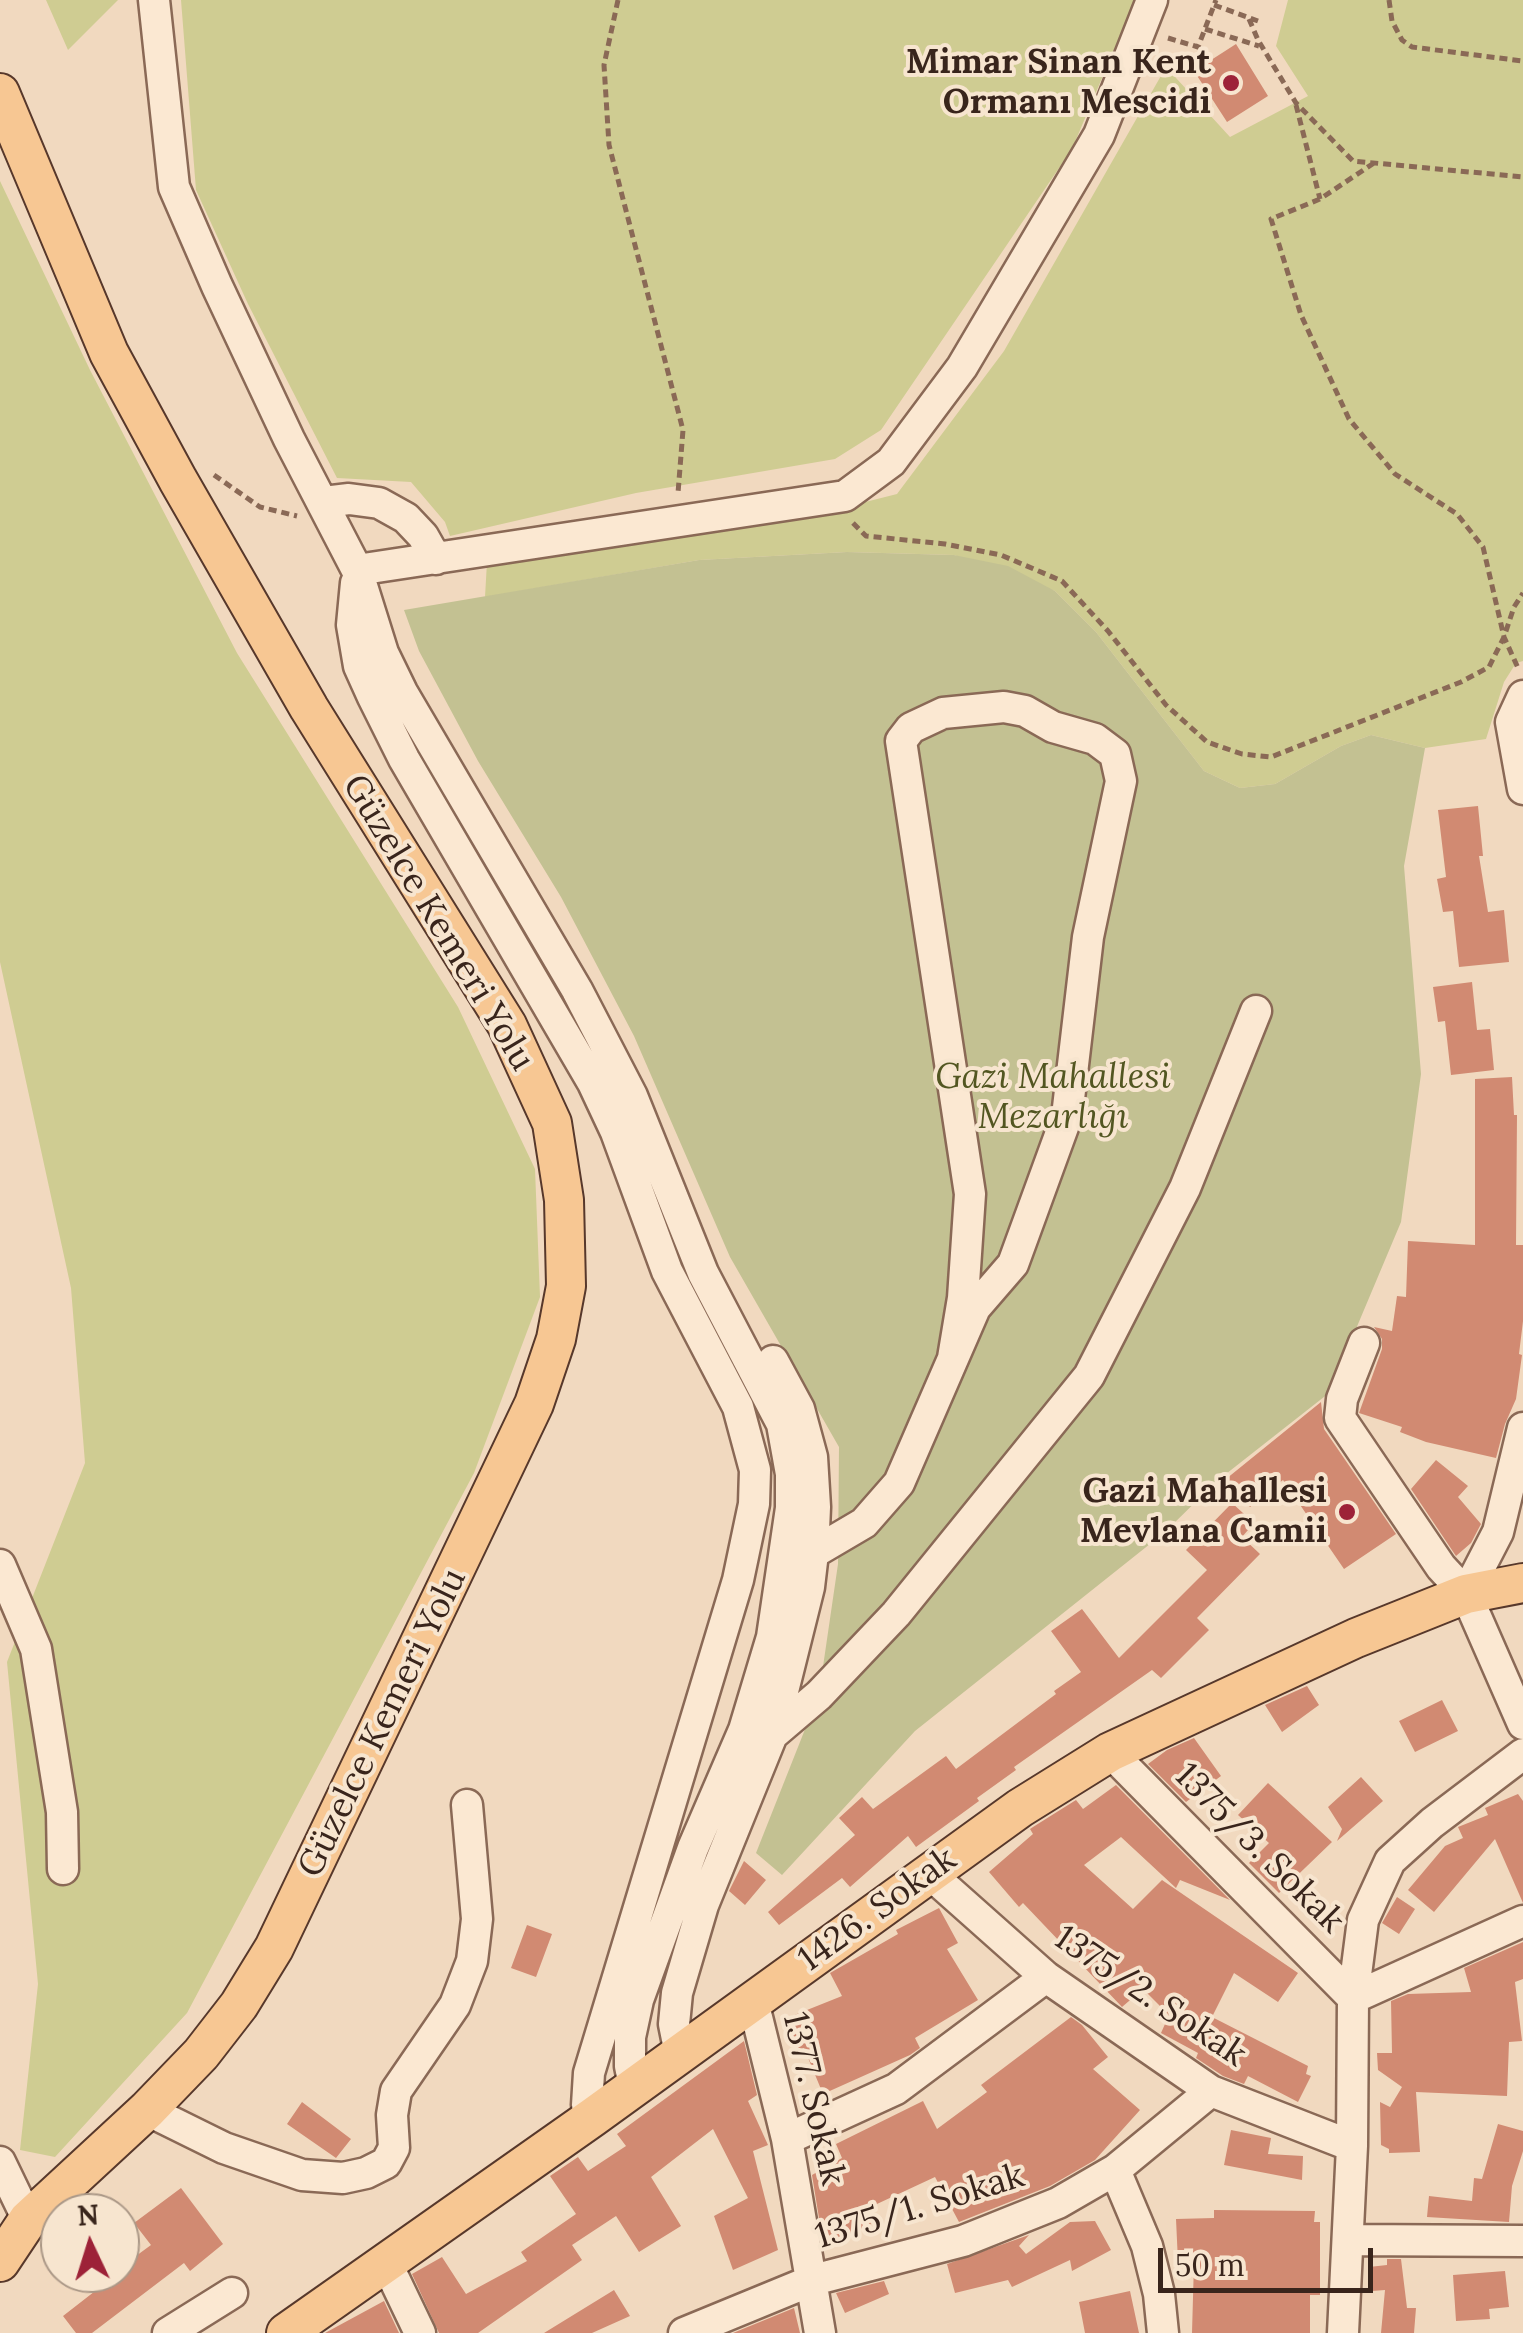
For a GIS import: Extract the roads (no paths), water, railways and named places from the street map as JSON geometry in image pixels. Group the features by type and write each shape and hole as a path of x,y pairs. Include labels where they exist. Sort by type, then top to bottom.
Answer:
{"main road":[{"name":"Güzelce Kemeri Yolu","path":"0,93 110,353 178,480 309,708 507,1025 552,1123 564,1200 566,1286 556,1339 534,1404 274,1948 240,2005 200,2054 147,2110 28,2220 0,2262"},
{"name":"1426. Sokak","path":"286,2333 593,2118 1020,1808 1110,1752 1356,1638 1466,1594 1523,1583"}],"street":[{"path":"154,0 174,187 289,439 317,511 358,570 384,653 402,692 586,1008 632,1096 703,1273 782,1424 791,1474 784,1568 758,1692 692,1848 638,2000 630,2036 634,2086"},
{"path":"358,570 844,496 891,462 962,367 1099,135 1152,0"},
{"path":"317,511 349,499 379,503 406,518 423,536 436,559"},
{"path":"358,570 352,625 360,666 373,697 389,732 593,1083 616,1132 667,1271 738,1407 755,1470 754,1504 738,1580 589,2073 587,2105 593,2118"},
{"path":"1523,696 1511,722 1523,790"},
{"path":"738,1580 784,1568 813,1553 864,1522 899,1483 953,1358 974,1308 1013,1264 1066,1116 1088,937 1122,780 1115,754 1095,738 1004,707 943,713 911,728 900,741 970,1194 963,1298 953,1358"},
{"path":"772,1735 819,1694 896,1614 1090,1376 1185,1188 1256,1011"},
{"path":"680,2054 674,2024 677,1993 703,1905 772,1735 808,1586 815,1507 812,1458 799,1409 761,1338 703,1273"},
{"path":"1364,1344 1342,1399 1340,1418 1441,1566 1466,1594 1523,1724"},
{"path":"1466,1594 1498,1532 1523,1428"},
{"path":"0,1565 36,1649 62,1812 63,1869"},
{"name":"1375/3. Sokak","path":"1110,1752 1354,1998"},
{"path":"1342,2333 1352,2146 1354,1998 1363,1920 1390,1861 1432,1822 1523,1754"},
{"path":"147,2110 224,2148 302,2175 343,2178 366,2174 386,2163 394,2148 392,2115 396,2091 454,2006 472,1961 477,1920 467,1804"},
{"name":"1375/2. Sokak","path":"929,1873 1046,1977 1211,2091 1352,2146"},
{"path":"1354,1998 1523,1921"},
{"path":"787,2139 896,2089 1046,1977"},
{"name":"1377. Sokak","path":"753,2001 787,2139 820,2333"},
{"name":"1375/1. Sokak","path":"684,2333 813,2280 962,2242 1058,2203 1115,2170 1211,2091"},
{"path":"0,2162 28,2220"},
{"path":"1115,2170 1147,2246 1159,2294 1163,2333"},
{"path":"1348,2240 1523,2241"},
{"path":"387,2264 420,2333"},
{"path":"168,2333 232,2294"}],"place":[{"name":"Mimar Sinan Kent Ormanı Mescidi","path":"1231,83"},
{"name":"Gazi Mahallesi Mevlana Camii","path":"1347,1512"}],"park label":[{"name":"Gazi Mahallesi Mezarlığı","path":"1053,1098"}]}
